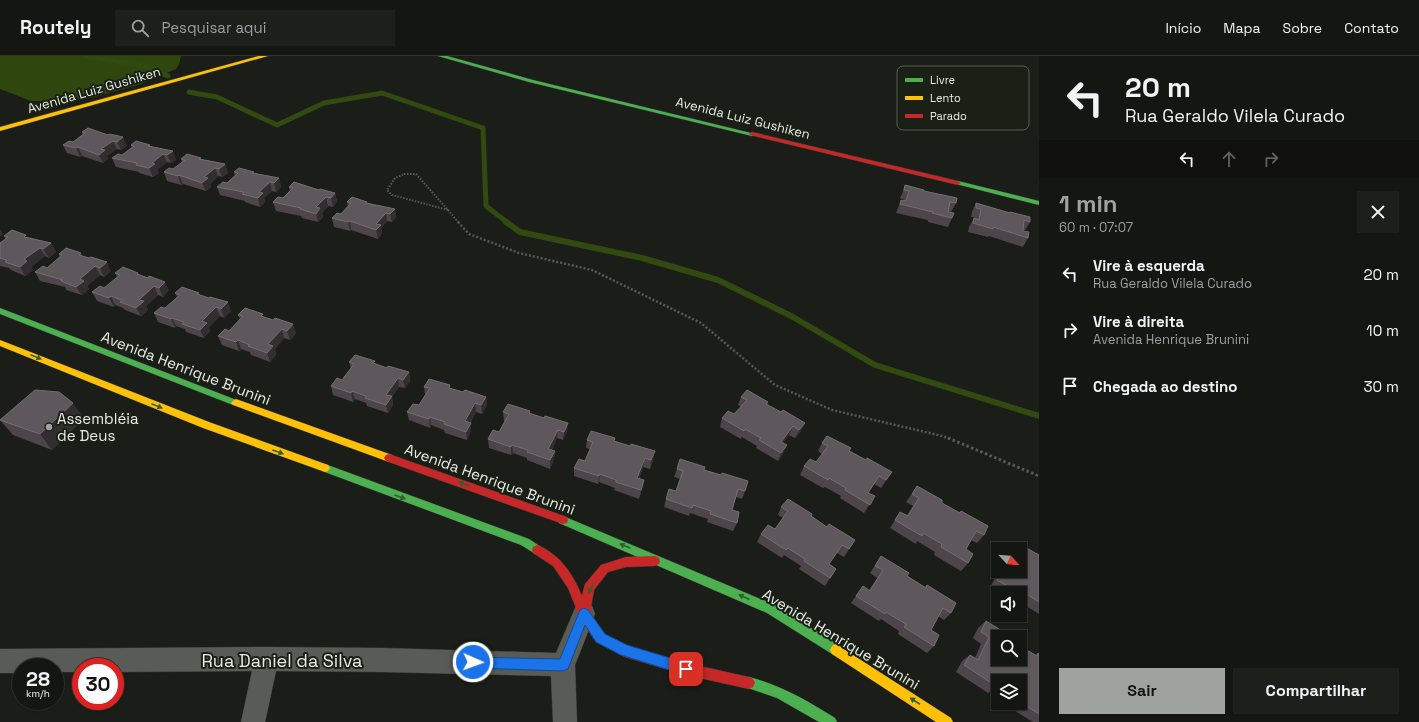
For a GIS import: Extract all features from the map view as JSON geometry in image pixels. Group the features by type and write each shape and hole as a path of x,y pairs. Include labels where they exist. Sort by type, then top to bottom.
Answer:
{"main road":[{"name":"Avenida Luiz Gushiken","path":"0,129 265,56"},
{"name":"Avenida Luiz Gushiken","path":"441,56 531,81 1039,203"},
{"name":"Avenida Henrique Brunini","path":"0,312 237,404 551,515 771,609 947,722"},
{"path":"0,343 206,425 525,542 557,563 572,585 584,614 600,638 625,651 686,669 759,685 807,707 831,722"},
{"path":"584,614 589,588 605,568 626,562 660,561"}],"street":[{"path":"565,722 563,665 584,614"},
{"path":"253,722 267,659"},
{"name":"Rua Daniel da Silva","path":"0,661 267,659 382,660 563,665"}],"path":[{"path":"448,210 392,195 386,190 396,176 404,173 416,174 448,210 469,234 519,253 592,270 701,323 775,385 832,410 942,436 1039,476"}],"green space":[{"path":"0,56 181,56 176,69 141,84 91,98 67,101 31,101 0,89"}],"building":[{"path":"88,128 108,135 110,134 123,137 117,142 113,141 101,149 105,150 99,155 78,147 76,148 63,145 69,141 73,142 85,133 82,132"},
{"path":"136,141 150,145 148,146 173,151 167,155 163,154 152,163 155,164 149,168 136,165 137,163 112,158 118,154 122,155 134,146 131,145"},
{"path":"187,154 201,158 199,159 225,164 219,169 215,168 204,177 208,178 202,183 179,175 164,172 169,168 173,169 185,160 181,159"},
{"path":"239,168 254,172 252,173 279,178 274,183 270,182 259,192 263,193 258,198 242,194 244,192 217,187 223,182 227,183 238,173 234,172"},
{"path":"294,182 319,190 335,193 331,198 326,197 316,207 320,208 316,214 300,209 301,208 273,202 278,197 283,198 293,188 289,187"},
{"path":"905,185 924,191 957,198 956,203 950,202 948,212 954,213 952,218 900,204 901,200 906,201 909,191 904,190"},
{"path":"352,197 367,202 366,203 395,209 390,214 386,213 376,224 381,225 376,230 350,221 348,222 332,218 337,213 341,214 351,203 347,202"},
{"path":"976,203 1030,217 1030,222 1024,220 1023,231 1029,232 1028,238 993,227 993,229 973,223 974,218 979,220 981,209 976,208"},
{"path":"12,230 26,235 24,237 51,243 43,249 40,248 24,259 27,261 20,267 5,262 7,260 0,258 0,243 8,237 4,236"},
{"path":"66,248 81,253 79,255 107,262 100,268 95,266 80,279 84,281 76,287 61,281 63,280 35,272 43,266 47,268 62,255 59,254"},
{"path":"123,267 148,278 149,276 165,282 159,288 154,286 139,300 144,301 136,308 120,302 122,300 111,296 109,298 92,292 100,286 104,288 120,275 115,273"},
{"path":"182,287 209,298 228,302 221,309 216,307 202,321 207,323 200,330 182,324 184,322 154,313 161,307 165,308 180,295 175,293"},
{"path":"245,308 263,314 261,316 273,320 275,318 293,324 287,331 282,329 268,344 273,346 267,353 248,346 250,345 238,340 236,342 218,336 225,329 229,331 243,316 238,315"},
{"path":"355,355 375,361 373,363 387,368 388,366 409,372 403,380 398,378 386,395 392,396 386,405 365,398 366,396 352,391 351,393 331,386 337,378 342,380 354,364 349,362"},
{"path":"429,379 450,385 449,388 463,392 465,390 486,397 481,405 475,403 465,421 471,423 466,432 444,424 445,422 407,412 413,404 419,405 430,388 424,387"},
{"path":"35,390 59,392 73,403 40,434 0,420"},
{"path":"747,390 768,402 766,404 781,412 783,410 805,423 799,430 793,426 781,442 787,445 781,453 759,440 761,438 745,429 744,431 722,418 728,411 734,414 747,400 741,397"},
{"path":"508,404 530,411 529,413 544,418 545,416 568,423 564,432 558,430 548,449 555,451 550,460 527,452 528,450 512,445 511,447 488,439 493,430 499,432 509,414 503,412"},
{"path":"591,431 615,438 614,441 630,446 631,444 655,451 651,460 645,458 637,478 644,480 641,490 616,482 616,480 600,474 599,476 574,468 579,459 585,461 593,442 587,440"},
{"path":"827,436 851,448 849,451 866,460 867,458 892,472 886,480 879,476 868,493 875,496 870,505 845,490 846,488 829,478 828,480 804,466 810,459 816,462 828,446 822,443"},
{"path":"680,459 705,467 704,470 721,475 722,473 748,481 745,491 738,489 732,510 739,512 737,523 710,514 711,511 693,505 692,508 666,499 669,489 676,491 683,471 677,469"},
{"path":"917,486 942,500 942,503 960,513 961,511 988,526 984,535 976,531 966,549 973,554 968,563 941,547 942,544 923,533 922,536 895,520 900,512 908,516 919,498 912,494"},
{"path":"788,499 812,514 811,516 827,527 829,524 855,540 849,549 842,545 829,564 836,569 830,578 804,561 805,559 788,548 786,550 761,534 768,525 775,529 788,511 781,507"},
{"path":"1027,548 1039,555 1039,602 1028,595 1027,598 1027,586 1007,586 997,580 998,578 1027,578"},
{"path":"881,556 909,573 907,576 926,588 927,585 956,603 951,613 943,608 931,630 939,635 934,646 904,627 906,624 886,612 885,614 856,596 863,586 870,591 883,570 875,566"},
{"path":"986,621 1001,630 991,630 991,666 1027,666 1027,650 1037,656 1038,653 1039,654 1039,714 1027,706 1027,674 991,674 991,683 964,665 970,655 978,660 989,637 981,632"}],"waterway":[{"path":"87,56 143,66 168,76"},
{"path":"189,92 217,97 277,125 324,103 382,93 483,128 486,206 508,223"},
{"path":"506,222 520,232 642,258 718,280 793,317 875,365 1039,416"}],"traffic: fast":[{"path":"441,56 531,81 752,134"},
{"path":"958,183 1039,203"},
{"path":"0,311 236,403"},
{"path":"325,468 525,542 537,550"},
{"path":"563,520 771,609 836,650"},
{"path":"749,683 781,694 831,722"}],"traffic: slow":[{"path":"0,129 265,56"},
{"path":"0,343 206,425 325,468"},
{"path":"236,403 389,458"},
{"path":"836,650 947,722"}],"traffic: jam":[{"path":"752,134 958,183"},
{"path":"389,458 563,520"},
{"path":"537,550 557,563 572,585 584,614 600,638 625,651 686,669 749,683"},
{"path":"584,614 589,588 605,568 626,562 655,561"}],"place":[{"name":"Assembléia de Deus","path":"49,427"}],"route":[{"path":"473,662 563,665 584,614 600,638 625,651 686,669"}]}
